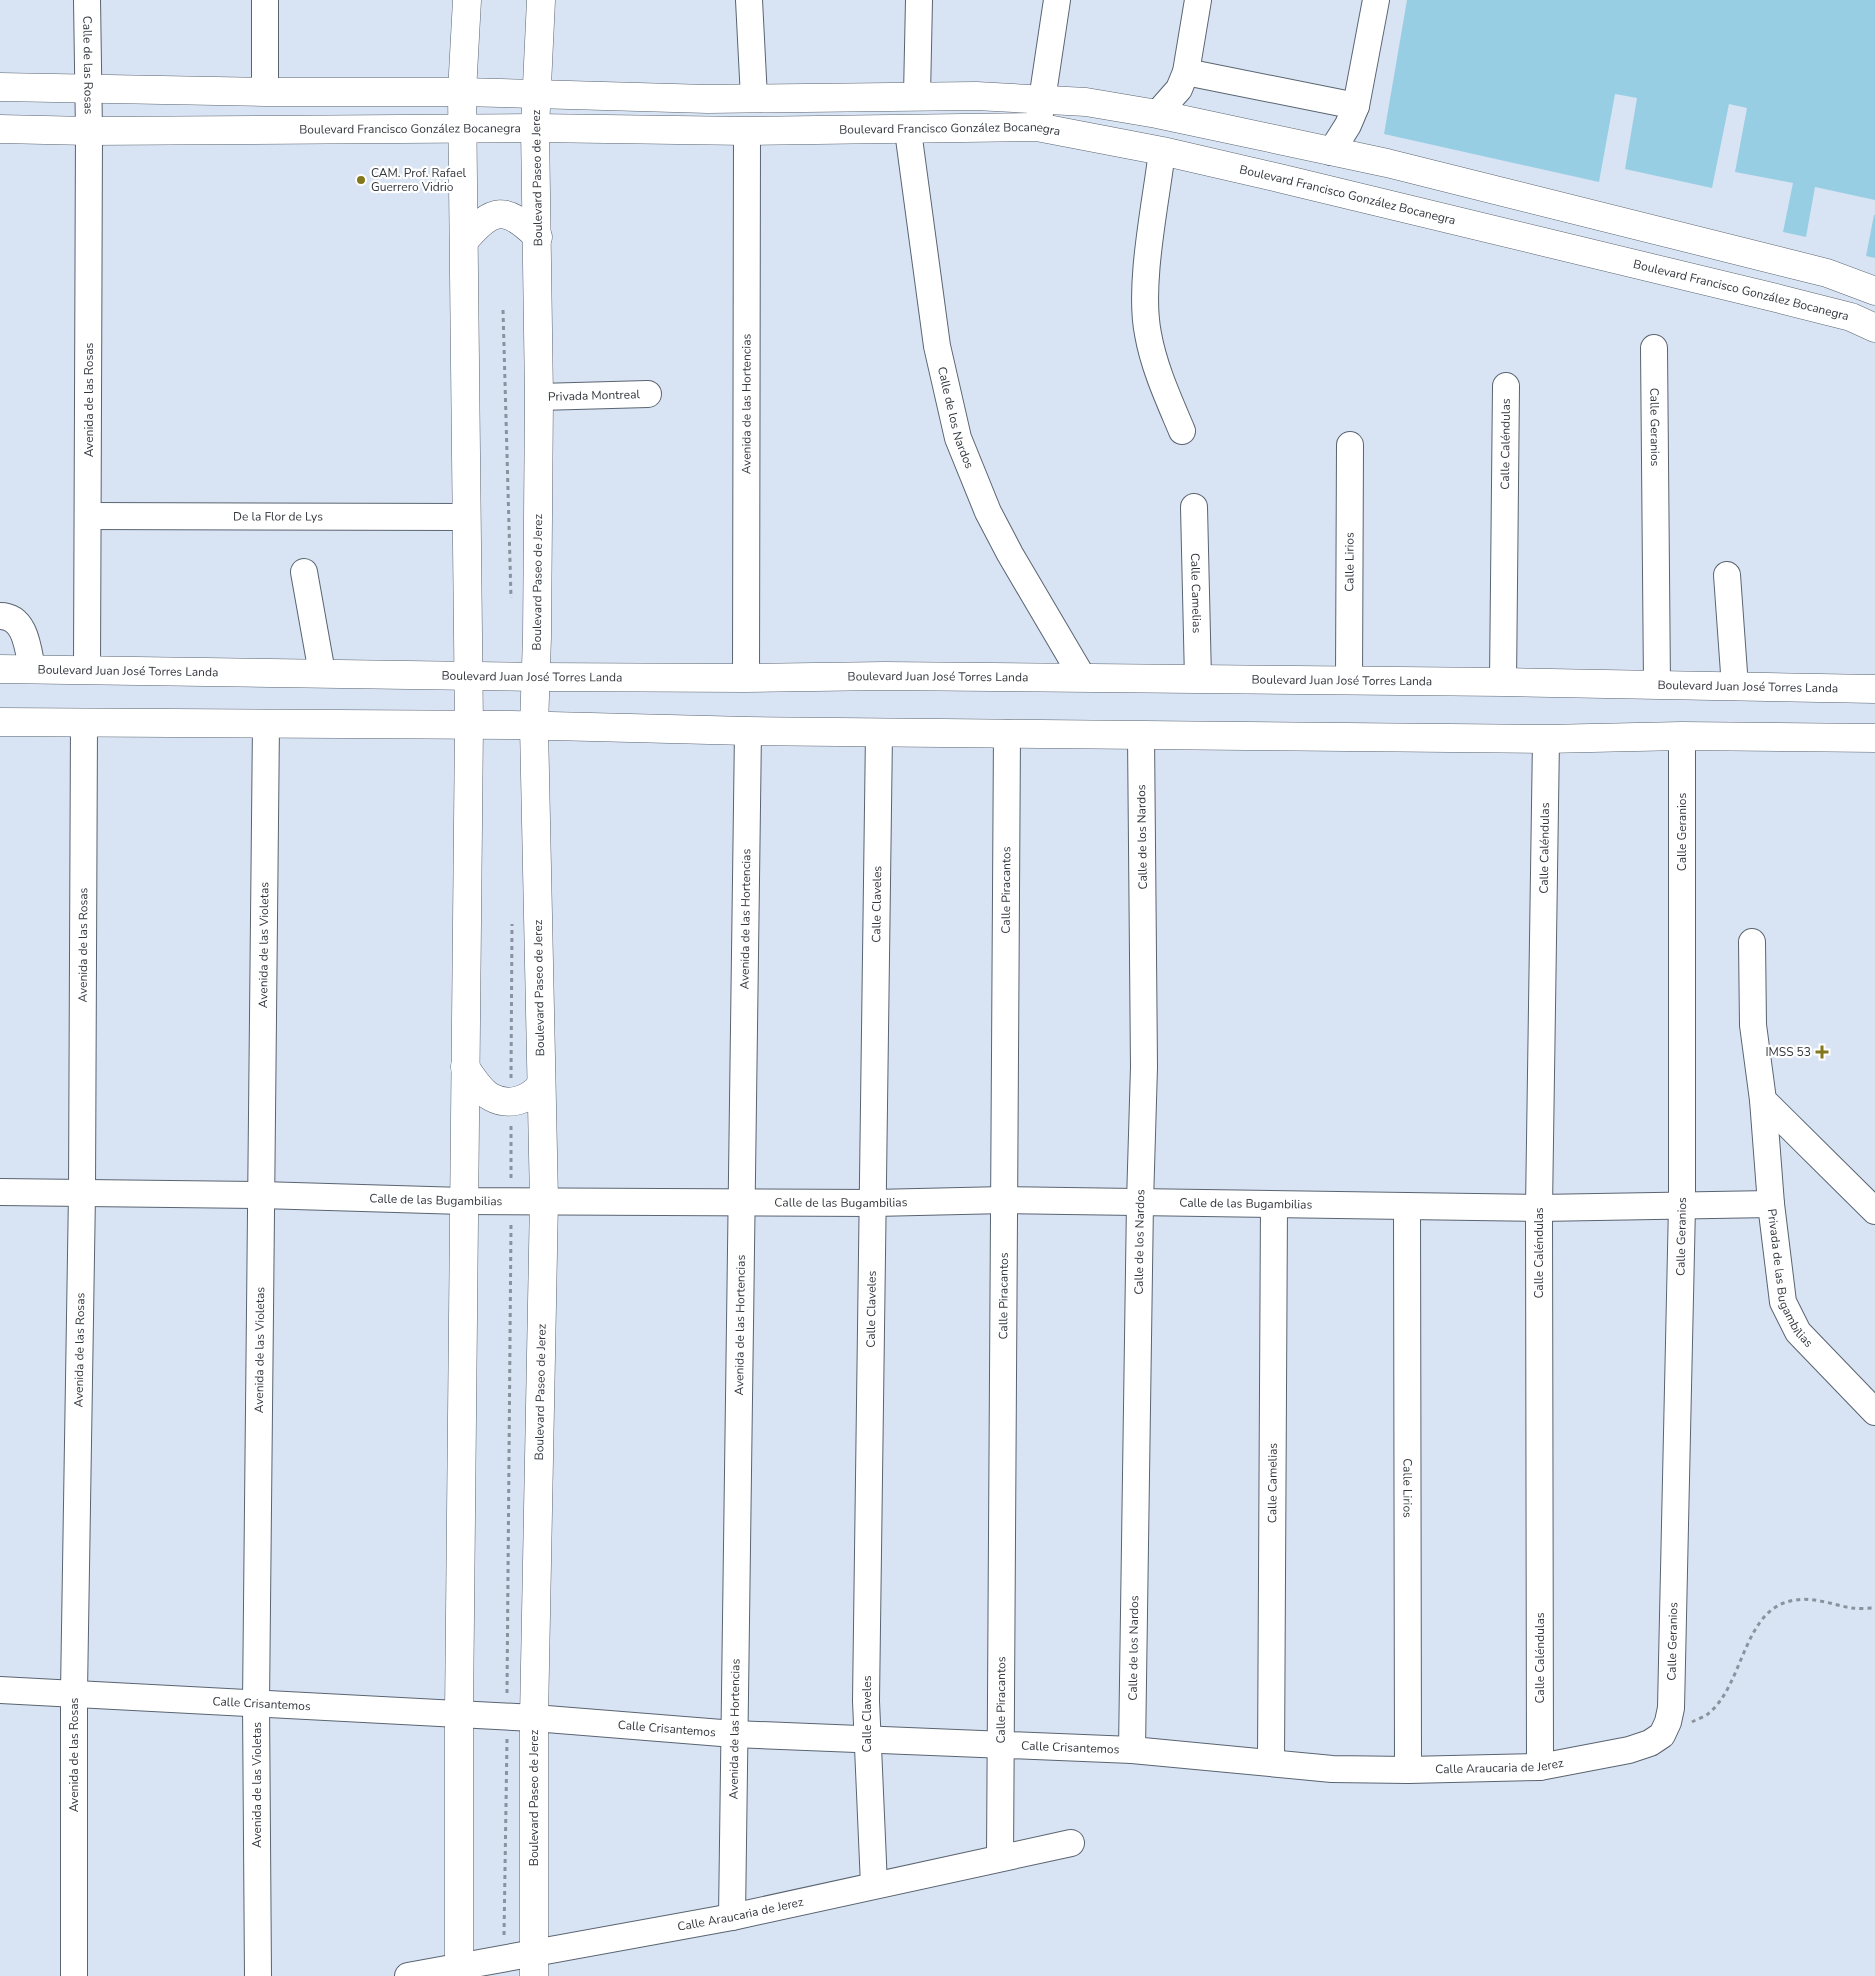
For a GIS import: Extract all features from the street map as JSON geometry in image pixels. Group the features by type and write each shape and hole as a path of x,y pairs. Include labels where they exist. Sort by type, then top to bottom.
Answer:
{"main road":[{"path":"459,1971 463,1201 469,725 462,92 467,0"},
{"name":"Boulevard Paseo de Jerez","path":"534,1965 534,1718 544,1200 534,726 539,397 536,93 541,0"},
{"path":"0,87 265,92 536,93 754,98 917,96 1043,98 1086,102 1157,114 1331,152 1827,273 1875,291"},
{"name":"Boulevard Francisco González Bocanegra","path":"0,129 89,131 536,128 747,131 1038,127 1162,151 1284,179 1780,299 1851,317 1875,328"},
{"path":"1284,179 1317,174 1325,165 1331,152"},
{"path":"464,242 485,219 492,215 504,214 514,216 538,237"},
{"name":"Boulevard Juan José Torres Landa","path":"0,669 87,668 536,677 746,678 885,676 1350,680 1875,689"},
{"path":"0,722 469,725 748,731 1546,739 1682,736 1875,738"},
{"path":"465,1067 491,1098 511,1101 523,1100 541,1085"}],"street":[{"name":"Calle de las Rosas","path":"87,0 89,131"},
{"path":"265,0 265,92"},
{"path":"749,0 754,98"},
{"path":"917,96 919,0"},
{"path":"1038,127 1057,0"},
{"path":"1157,114 1179,88 1186,72 1198,0"},
{"path":"1331,152 1348,125 1356,106 1376,0"},
{"path":"1186,72 1356,106"},
{"name":"Calle de los Nardos","path":"908,130 937,346 958,438 972,477 997,529 1084,678"},
{"name":"Avenida de las Rosas","path":"87,668 89,131"},
{"name":"Avenida de las Hortencias","path":"746,678 747,131"},
{"path":"1162,151 1145,305 1148,334 1160,377 1182,431"},
{"name":"Calle Geranios","path":"1654,348 1657,685"},
{"name":"Calle Caléndulas","path":"1503,682 1506,386"},
{"name":"Privada Montreal","path":"539,397 648,394"},
{"name":"Calle Lirios","path":"1350,445 1350,680"},
{"name":"Calle Camelias","path":"1194,507 1198,679"},
{"name":"De la Flor de Lys","path":"89,516 466,517"},
{"path":"304,572 322,673"},
{"path":"1728,575 1735,687"},
{"path":"0,616 14,620 21,627 32,669"},
{"name":"Avenida de las Rosas","path":"74,1976 74,1692 82,1193 84,723"},
{"name":"Avenida de las Violetas","path":"258,1976 256,1703 266,723"},
{"name":"Avenida de las Hortencias","path":"732,1917 748,731"},
{"name":"Calle Claveles","path":"874,1884 866,1738 879,732"},
{"name":"Calle Piracantos","path":"1000,1858 1007,733"},
{"name":"Calle de los Nardos","path":"1132,1750 1140,1202 1144,1067 1141,735"},
{"name":"Calle Geranios","path":"1662,1735 1668,1722 1671,1708 1682,1205 1682,736"},
{"name":"Calle Caléndulas","path":"1540,1766 1539,1208 1546,739"},
{"path":"1752,942 1753,1025 1763,1100 1771,1204"},
{"path":"1763,1100 1875,1211"},
{"name":"Calle de las Bugambilias","path":"0,1192 261,1195 463,1201 874,1203 1005,1200 1539,1208 1682,1205"},
{"name":"Privada de las Bugambilias","path":"1682,1205 1771,1204 1782,1295 1789,1317 1798,1332 1875,1412"},
{"name":"Calle Camelias","path":"1271,1761 1274,1205"},
{"name":"Calle Lirios","path":"1407,1206 1408,1770"},
{"name":"Calle Crisantemos","path":"0,1690 74,1692 507,1716 734,1734 1001,1743 1132,1750 1271,1761 1332,1769"},
{"name":"Calle Araucaria de Jerez","path":"1332,1769 1408,1770 1540,1766 1628,1750 1650,1743 1662,1735"},
{"name":"Calle Araucaria de Jerez","path":"408,1976 459,1971 504,1960 534,1965 874,1884 1071,1843"}],"path":[{"path":"503,310 511,607"},
{"path":"504,1960 512,923"},
{"path":"1662,1735 1709,1714 1732,1682 1758,1621 1773,1608 1794,1600 1814,1599 1853,1608 1875,1608"}],"building":[{"path":"1407,0 1875,0 1875,200 1815,187 1806,237 1783,232 1793,183 1735,172 1747,108 1729,104 1712,188 1625,169 1637,98 1615,94 1599,182 1384,134"},
{"path":"1875,215 1875,258 1866,256"}],"place":[{"name":"CAM. Prof. Rafael Guerrero Vidrio","path":"361,180"},
{"name":"IMSS 53","path":"1822,1052"}]}
